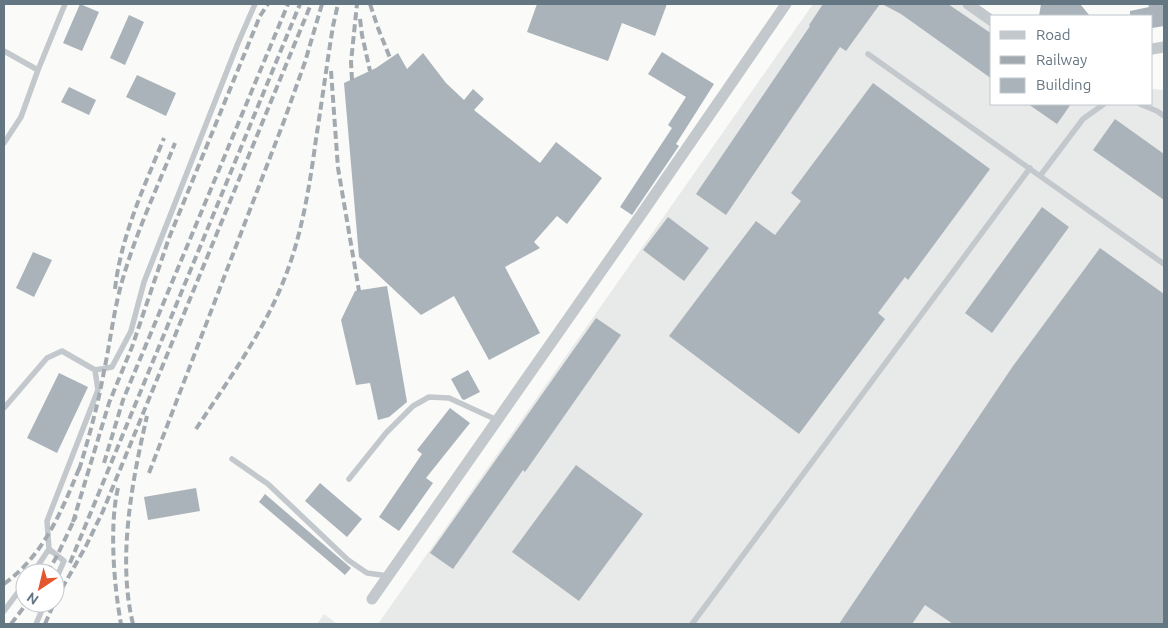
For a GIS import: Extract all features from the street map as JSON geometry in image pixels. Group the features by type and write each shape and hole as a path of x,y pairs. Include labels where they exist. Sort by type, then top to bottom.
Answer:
{"street":[{"path":"372,599 786,4"},
{"path":"968,4 990,20"}],"lane":[{"path":"4,143 21,117 65,4"},
{"path":"4,408 47,358 62,351 95,370 112,367 131,331 147,273 255,4"},
{"path":"4,51 38,70"},
{"path":"868,54 1164,264"},
{"path":"1040,176 1082,118 1102,105"},
{"path":"1143,105 1157,110 1164,116"},
{"path":"692,624 1030,168"},
{"path":"40,563 49,549 47,521 98,390 95,370"},
{"path":"349,479 386,433 413,406 429,397 449,398 497,420"},
{"path":"232,459 268,484 348,560 367,573 388,576"},
{"path":"49,549 64,561 63,563"},
{"path":"4,611 15,596"}],"shaded area":[{"path":"813,4 961,4 990,25 990,105 1153,105 1153,89 1164,90 1164,624 378,624"},
{"path":"324,614 337,624 317,624"}],"building":[{"path":"80,4 99,12 82,51 63,43"},
{"path":"537,4 667,4 655,36 622,23 608,61 527,32"},
{"path":"823,4 880,4 846,51 840,47 726,215 696,194"},
{"path":"882,4 948,4 990,33 990,78 901,14"},
{"path":"1041,4 1080,4 1089,15 1039,15"},
{"path":"1148,4 1164,4 1164,26 1153,28 1153,15 1130,15 1130,11 1149,7"},
{"path":"129,15 144,22 125,65 110,58"},
{"path":"662,52 714,84 676,144 679,146 632,215 620,207 672,128 668,125 686,97 648,74"},
{"path":"398,53 407,69 423,53 446,83 464,100 473,89 484,99 474,110 540,163 556,142 602,178 567,224 557,216 534,242 540,248 505,267 540,333 489,360 454,296 421,315 359,257 344,83 376,68"},
{"path":"137,75 176,93 166,116 126,97"},
{"path":"873,83 990,169 908,280 905,277 878,313 885,319 799,434 669,336 756,221 775,235 801,201 791,193"},
{"path":"69,87 96,100 89,115 61,102"},
{"path":"1029,105 1070,105 1057,124"},
{"path":"1115,119 1164,154 1164,200 1093,150"},
{"path":"1042,207 1069,227 992,333 965,313"},
{"path":"668,217 709,248 684,281 643,250"},
{"path":"1100,248 1164,294 1164,624 953,624 925,605 912,624 839,624 1013,366"},
{"path":"33,252 52,260 34,297 16,288"},
{"path":"387,286 407,402 389,417 378,420 370,383 356,385 341,320 355,291"},
{"path":"596,318 621,335 525,472 523,470 453,569 430,553"},
{"path":"468,370 480,392 464,400 451,379"},
{"path":"59,373 88,387 57,453 27,438"},
{"path":"450,408 470,423 426,478 433,483 399,531 379,517 422,454 417,450"},
{"path":"576,465 643,514 579,601 512,552"},
{"path":"320,483 362,519 347,537 305,501"},
{"path":"196,488 200,511 148,520 144,497"},
{"path":"265,494 351,568 345,575 259,502"}],"railway":[{"path":"73,522 109,403 132,347 169,238 260,16 268,4"},
{"path":"104,463 123,400 288,4"},
{"path":"70,563 300,4"},
{"path":"65,583 103,511 311,4"},
{"path":"149,473 284,121 305,62 322,4"},
{"path":"196,429 258,334 269,314 293,256 302,223 338,4"},
{"path":"352,80 351,62 357,4"},
{"path":"370,4 390,58"},
{"path":"360,19 370,71"},
{"path":"331,71 338,168 359,291"},
{"path":"115,289 122,250 128,231 141,193 164,138"},
{"path":"79,470 99,396 115,309 125,270 175,143"},
{"path":"133,624 128,599 126,547 136,467 147,416"},
{"path":"4,584 31,559 51,530 81,464"},
{"path":"118,488 113,538 116,592 121,624"},
{"path":"53,563 76,516"},
{"path":"11,624 19,613"},
{"path":"45,624 50,613"}]}
